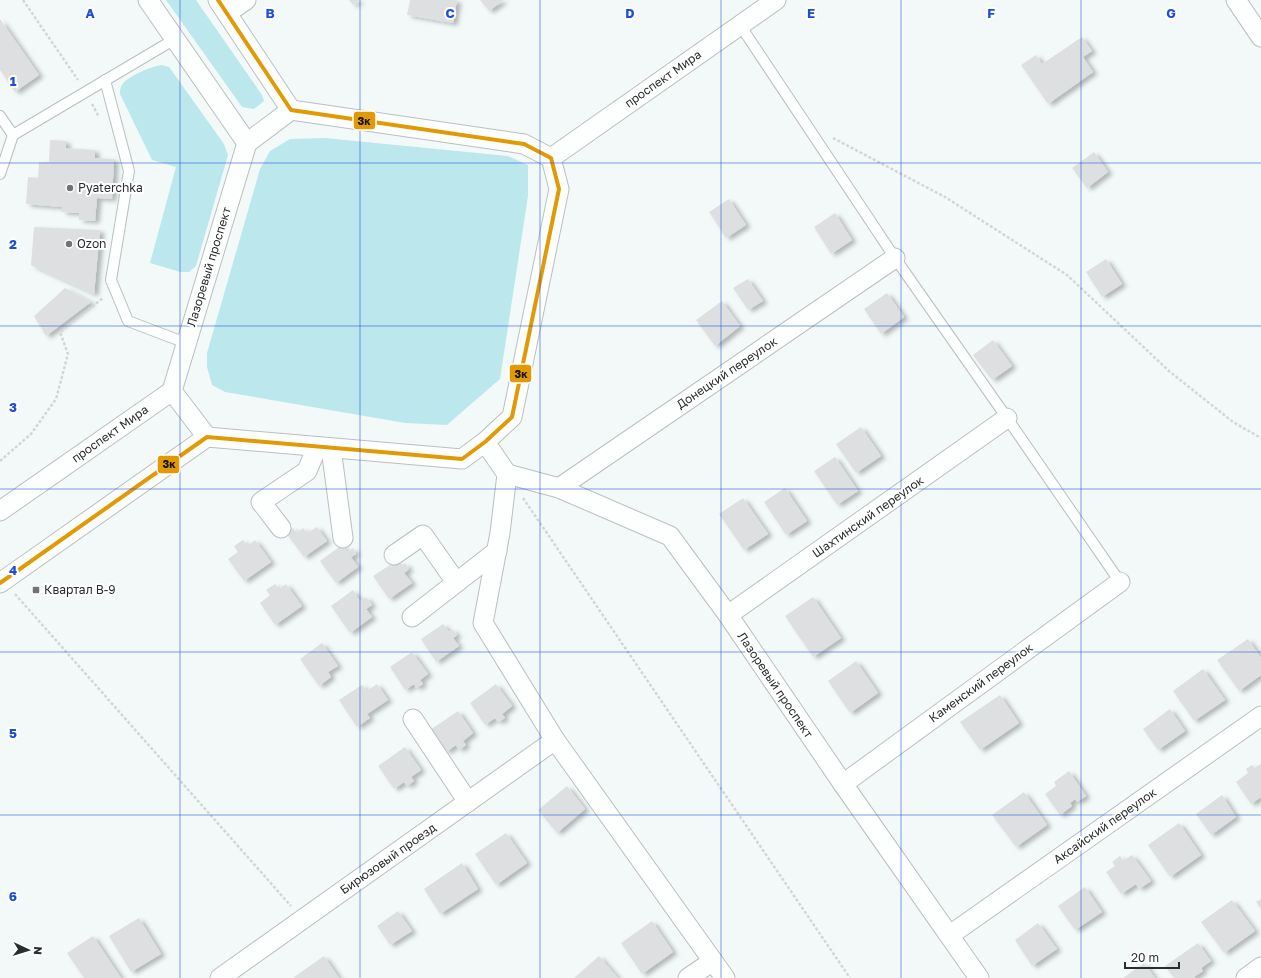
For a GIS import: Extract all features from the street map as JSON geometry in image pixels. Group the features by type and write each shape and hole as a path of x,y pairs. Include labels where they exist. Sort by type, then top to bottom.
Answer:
{"street":[{"path":"2,582 207,438 462,458 485,442 512,417 558,189 551,158 524,144 291,110 247,143 148,0"},
{"path":"246,0 222,7 291,110"},
{"name":"проспект Мира","path":"551,158 776,0"},
{"path":"1236,0 1261,37"},
{"name":"Лазоревый проспект","path":"172,391 247,143"},
{"name":"Донецкий переулок","path":"559,488 895,258"},
{"path":"172,391 207,438"},
{"name":"проспект Мира","path":"0,511 172,391"},
{"name":"Шахтинский переулок","path":"728,615 1007,418"},
{"path":"485,442 507,474 497,551 483,623 555,740 725,978"},
{"path":"281,528 261,502 307,472 324,447"},
{"path":"324,447 343,538"},
{"name":"Лазоревый проспект","path":"507,474 559,488 670,536 728,615 843,784 980,978"},
{"path":"394,555 423,535 456,582"},
{"path":"412,617 497,551"},
{"name":"Каменский переулок","path":"843,784 1120,582"},
{"name":"Аксайский переулок","path":"950,935 1261,716"},
{"path":"413,719 468,802"},
{"name":"Бирюзовый проезд","path":"220,978 555,740"},
{"path":"688,978 713,961"},
{"path":"1246,978 1261,967"}],"lane":[{"path":"740,25 895,258 1120,582"},
{"path":"0,174 13,135 175,39"},
{"path":"105,80 129,171 111,280 128,321 186,343"},
{"path":"0,116 13,135"}],"path":[{"path":"23,0 86,92 99,118"},
{"path":"832,137 946,197 1067,275 1169,371 1232,422 1261,438"},
{"path":"0,461 30,434 56,399 68,354 60,332 103,298 103,291"},
{"path":"507,474 850,978"},
{"path":"2,582 302,920"}],"shaded area":[{"path":"166,0 196,0 262,95 264,101 254,109 242,107"},
{"path":"162,65 169,67 172,71 224,144 228,155 196,266 189,272 180,272 150,263 176,167 152,160 120,94 123,83 127,79 152,67"},
{"path":"325,138 508,156 528,165 528,196 500,379 447,425 405,423 225,392 212,385 207,367 207,353 260,169 270,151 290,139"}],"building":[{"path":"349,0 360,0 353,5"},
{"path":"410,0 457,0 453,23 407,15"},
{"path":"480,0 504,0 489,11"},
{"path":"0,19 39,75 15,92 0,70"},
{"path":"1082,37 1092,51 1083,57 1093,72 1048,104 1021,65 1036,55 1042,64"},
{"name":"Pyaterchka","path":"50,140 66,141 66,148 95,150 95,158 114,159 112,199 97,198 95,221 79,220 79,213 62,212 62,207 26,204 28,177 38,178 39,162 49,162"},
{"path":"1094,152 1108,172 1087,188 1072,168"},
{"path":"729,199 746,225 726,238 709,212"},
{"path":"835,213 852,240 831,254 814,227"},
{"path":"34,227 100,230 94,294 31,265"},
{"path":"1106,259 1122,284 1102,297 1086,272"},
{"path":"748,279 763,301 748,310 733,288"},
{"path":"65,288 91,302 46,336 34,316"},
{"path":"887,293 904,317 881,334 864,309"},
{"path":"722,301 740,326 715,346 696,320"},
{"path":"993,340 1012,366 992,380 973,355"},
{"path":"861,427 881,456 856,473 836,444"},
{"path":"835,457 858,491 837,505 814,471"},
{"path":"785,488 807,521 786,535 764,502"},
{"path":"743,498 768,534 744,550 719,514"},
{"path":"317,527 327,541 304,557 286,533 293,528 297,533 303,528 307,533"},
{"path":"243,540 247,546 255,540 271,562 244,581 228,559 238,552 234,546"},
{"path":"342,545 347,552 353,548 356,554 351,557 358,567 336,583 320,561"},
{"path":"396,561 400,567 405,563 409,569 404,573 412,583 389,599 373,576"},
{"path":"275,584 279,589 286,584 302,606 275,625 260,603 270,595 266,590"},
{"path":"353,590 360,601 366,597 372,605 366,609 372,617 350,633 331,606"},
{"path":"813,597 841,638 813,657 785,616"},
{"path":"443,624 449,632 452,629 457,635 453,638 459,646 436,662 421,639"},
{"path":"1248,639 1261,658 1261,675 1239,691 1217,660"},
{"path":"322,643 338,666 328,672 331,677 319,686 300,659"},
{"path":"412,652 428,674 420,680 423,684 416,688 414,684 405,690 390,667"},
{"path":"856,661 878,693 850,713 828,681"},
{"path":"1203,669 1225,700 1194,721 1173,691"},
{"path":"377,684 388,700 367,714 370,718 357,727 339,700 362,685 367,691"},
{"path":"496,684 512,706 502,714 505,718 498,722 495,718 485,725 470,703"},
{"path":"1000,695 1019,723 980,750 960,722"},
{"path":"1170,709 1185,731 1158,750 1143,729"},
{"path":"458,711 473,733 463,741 466,745 459,750 456,745 446,752 430,730"},
{"path":"405,747 421,770 411,777 414,781 407,786 404,782 394,789 378,766"},
{"path":"1261,764 1261,797 1251,804 1236,782 1248,773 1246,769 1252,765 1255,768"},
{"path":"1069,771 1086,796 1077,802 1075,799 1070,803 1072,806 1060,815 1045,794 1056,786 1054,782"},
{"path":"567,786 585,809 557,833 538,810"},
{"path":"1024,792 1047,825 1016,847 992,815"},
{"path":"1222,795 1236,817 1211,835 1196,814"},
{"path":"1179,823 1201,855 1170,877 1148,845"},
{"path":"506,833 527,863 496,885 475,854"},
{"path":"1132,855 1151,881 1139,889 1136,884 1121,894 1106,872 1115,866 1112,862 1120,856 1123,861"},
{"path":"462,863 478,889 440,914 424,889"},
{"path":"1085,887 1102,912 1075,930 1058,906"},
{"path":"1261,899 1261,909 1256,902"},
{"path":"1232,900 1255,931 1224,953 1201,922"},
{"path":"398,911 412,931 390,945 377,926"},
{"path":"139,918 161,954 131,972 109,936"},
{"path":"652,921 673,952 642,974 621,943"},
{"path":"1038,923 1057,949 1032,966 1015,940"},
{"path":"93,936 121,978 84,978 67,953"},
{"path":"1198,943 1211,961 1201,968 1203,971 1194,977 1195,978 1174,978 1165,966"},
{"path":"324,956 339,978 294,977"},
{"path":"599,956 618,978 574,978"},
{"path":"1144,963 1155,978 1123,978"}],"transit line":[{"name":"3к","path":"0,583 207,437 462,459 485,442 512,417 559,189 551,158 524,144 291,110 218,0"}],"place":[{"name":"Pyaterchka","path":"70,188"},
{"name":"Ozon","path":"69,244"},
{"name":"Квартал В-9","path":"36,590"}]}
